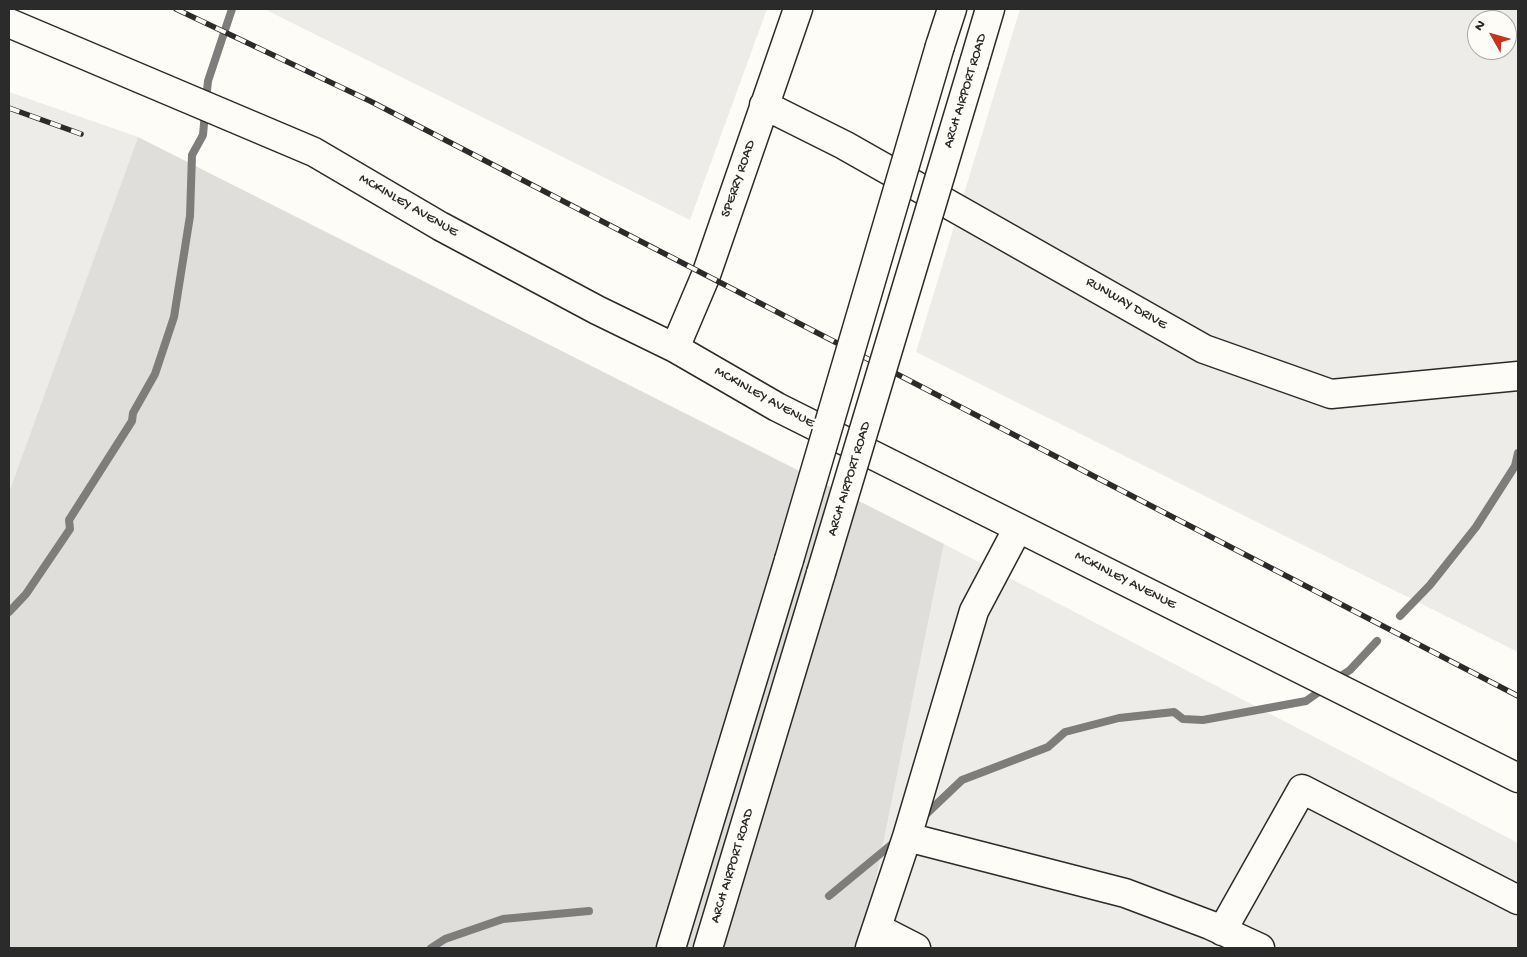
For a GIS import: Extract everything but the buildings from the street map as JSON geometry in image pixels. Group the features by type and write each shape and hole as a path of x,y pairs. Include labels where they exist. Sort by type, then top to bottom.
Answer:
{"street":[{"name":"SPERRY ROAD","path":"676,348 706,275 798,9"},
{"path":"671,948 789,560 952,9"},
{"name":"ARCH AIRPORT ROAD","path":"708,948 990,9"},
{"name":"MCKINLEY AVENUE","path":"9,23 314,152 440,226 562,291 676,348 777,407 1518,778"},
{"name":"RUNWAY DRIVE","path":"764,105 844,145 1213,352 1331,394 1518,376"},
{"path":"916,948 874,938 907,837 974,611 1018,528"},
{"path":"1222,930 1302,788 1518,900"},
{"path":"907,837 1125,893 1222,930 1260,948"}],"shaded area":[{"path":"264,9 767,9 690,220"},
{"path":"1020,9 1518,9 1518,652 916,352"},
{"path":"9,92 138,137 9,492"},
{"path":"138,137 944,544 862,948 9,948 9,492"},
{"path":"944,544 1518,843 1518,948 862,948"}],"waterway":[{"path":"206,100 208,81 232,9"},
{"path":"9,612 26,594 70,529 69,520 132,421 133,413 155,374 174,317 190,216 192,155 203,135 205,112"},
{"path":"1400,616 1430,585 1476,527 1515,466 1518,453"},
{"path":"1335,680 1350,670 1377,641"},
{"path":"922,818 962,780 1048,747 1065,732 1119,718 1174,712 1183,719 1203,720 1306,701 1326,687"},
{"path":"829,896 897,840"},
{"path":"431,948 445,939 503,919 589,911"}],"railway":[{"path":"176,9 370,101 1518,696"},
{"path":"9,108 81,134"}]}
